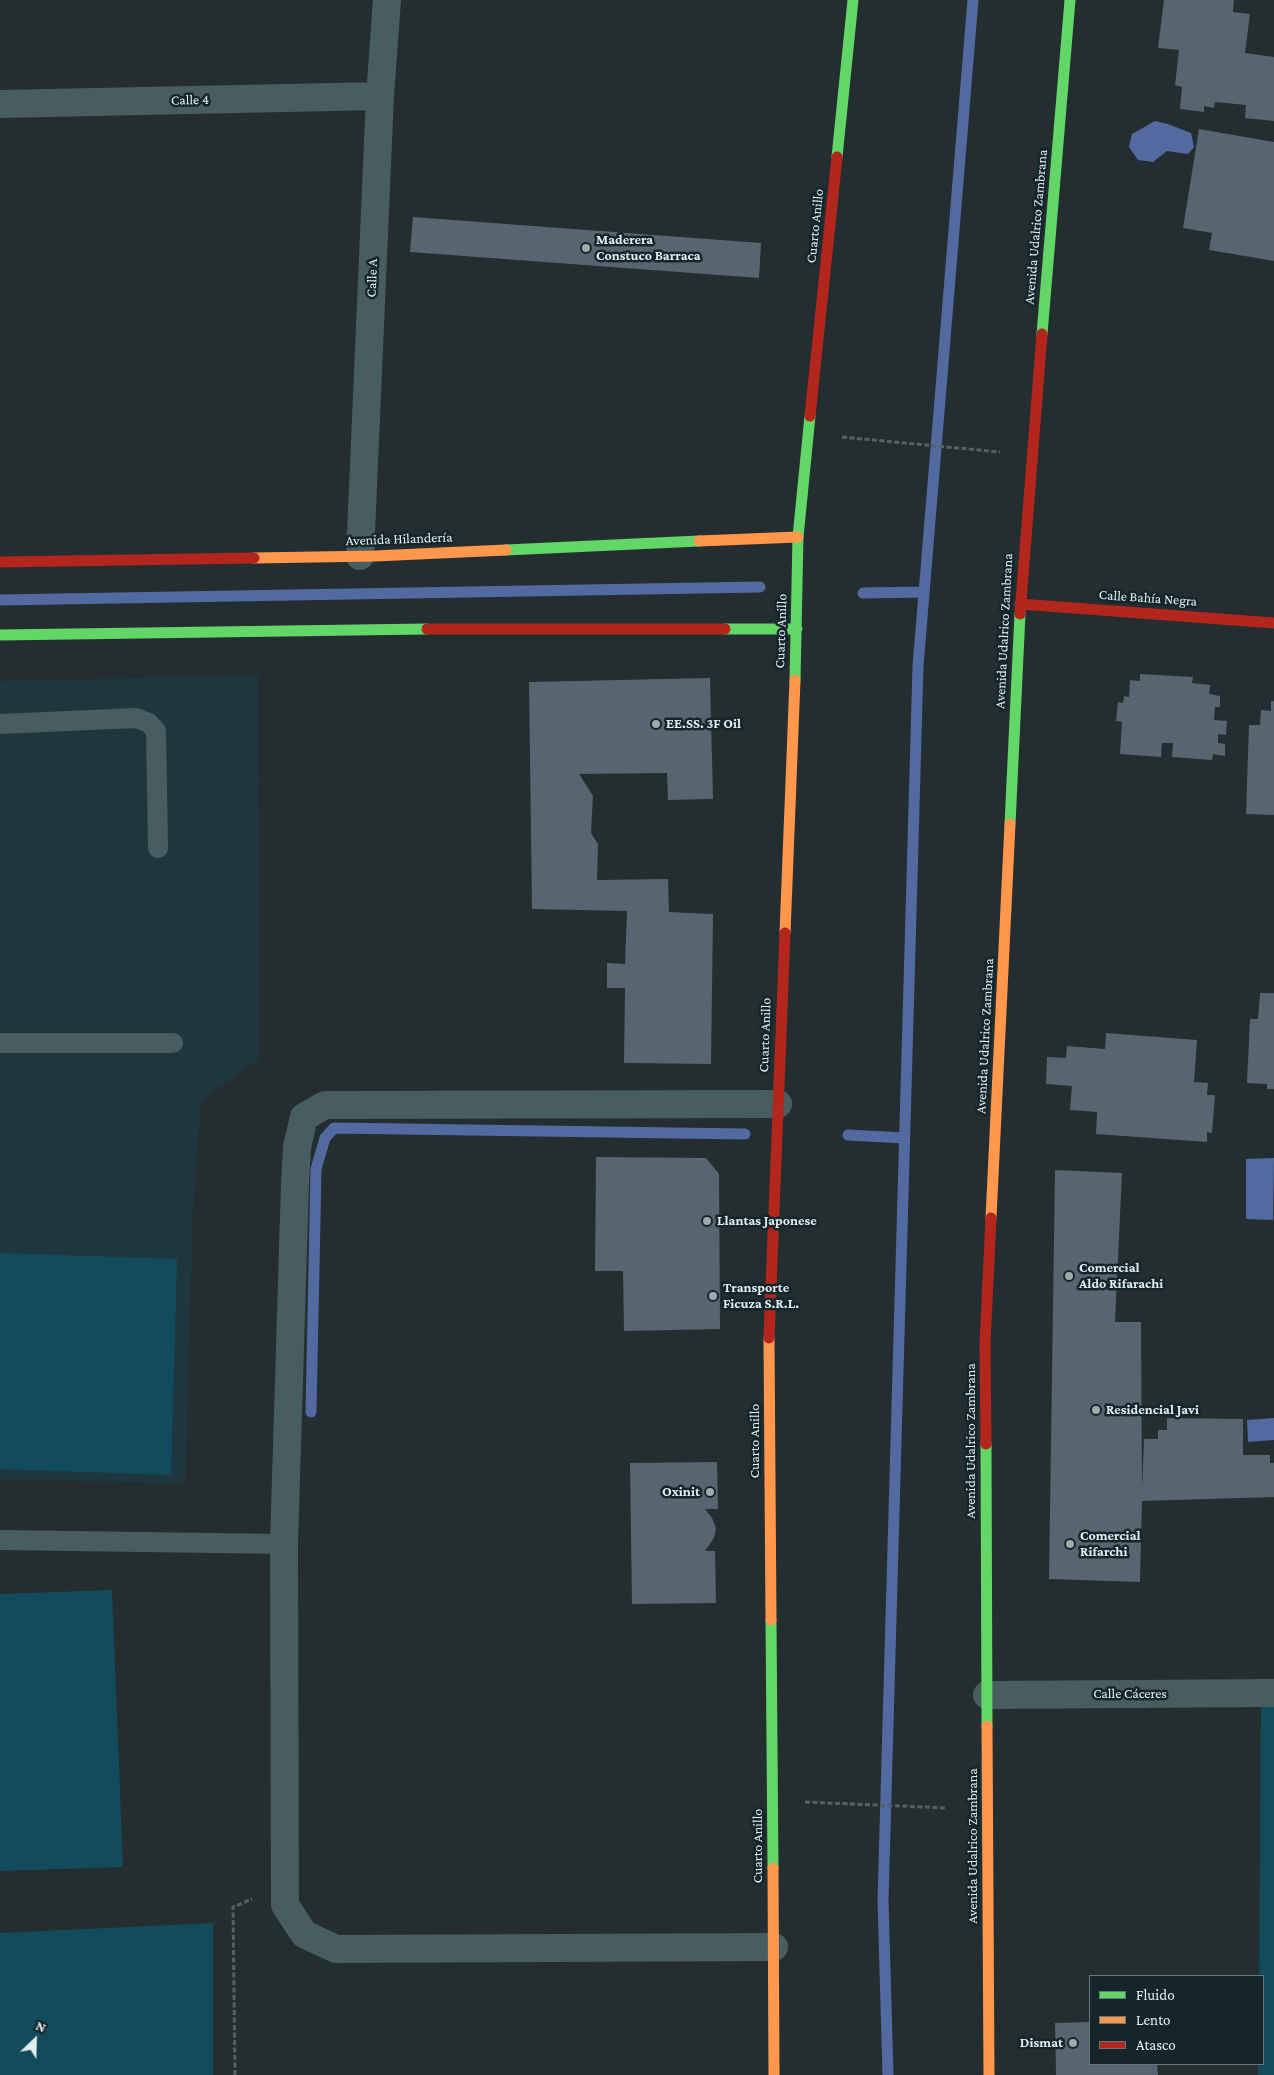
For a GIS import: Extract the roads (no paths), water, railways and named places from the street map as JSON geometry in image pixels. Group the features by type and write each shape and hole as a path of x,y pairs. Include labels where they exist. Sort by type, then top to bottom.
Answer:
{"main road":[{"name":"Cuarto Anillo","path":"774,2075 769,1334 797,629 798,537 853,0"},
{"name":"Avenida Udalrico Zambrana","path":"989,2075 986,1343 1020,604 1070,0"},
{"name":"Avenida Hilandería","path":"0,562 360,556 798,537"},
{"name":"Calle Bahía Negra","path":"1020,604 1274,623"},
{"path":"0,635 373,629 797,629"}],"street":[{"name":"Calle A","path":"360,556 380,96 387,0"},
{"name":"Calle 4","path":"0,104 380,96"},
{"path":"774,1947 336,1949 304,1934 285,1905 284,1544 296,1146 304,1117 325,1105 778,1104"},
{"name":"Calle Cáceres","path":"987,1695 1274,1693"}],"lane":[{"path":"0,724 136,718 149,723 156,731 158,848"},
{"path":"0,1043 173,1043"},
{"path":"0,1540 284,1544"}],"water":[{"path":"1155,121 1191,133 1194,147 1188,154 1167,151 1153,162 1138,160 1129,147 1132,134"},
{"path":"1274,1158 1273,1220 1246,1219 1246,1159"},
{"path":"1274,1418 1274,1440 1248,1442 1247,1420"}],"waterway":[{"path":"888,2075 883,1900 918,666 973,0"},
{"path":"0,600 760,587"},
{"path":"863,593 924,592"},
{"path":"311,1412 316,1169 325,1138 334,1128 745,1134"},
{"path":"848,1135 904,1138"}],"place":[{"name":"Maderera Constuco Barraca","path":"586,248"},
{"name":"EE.SS. 3F Oil","path":"656,724"},
{"name":"Llantas Japonese","path":"707,1221"},
{"name":"Comercial Aldo Rifarachi","path":"1069,1276"},
{"name":"Transporte Ficuza S.R.L.","path":"713,1296"},
{"name":"Residencial Javi","path":"1096,1410"},
{"name":"Oxinit","path":"710,1492"},
{"name":"Comercial Rifarchi","path":"1070,1544"},
{"name":"Dismat","path":"1073,2043"}]}
